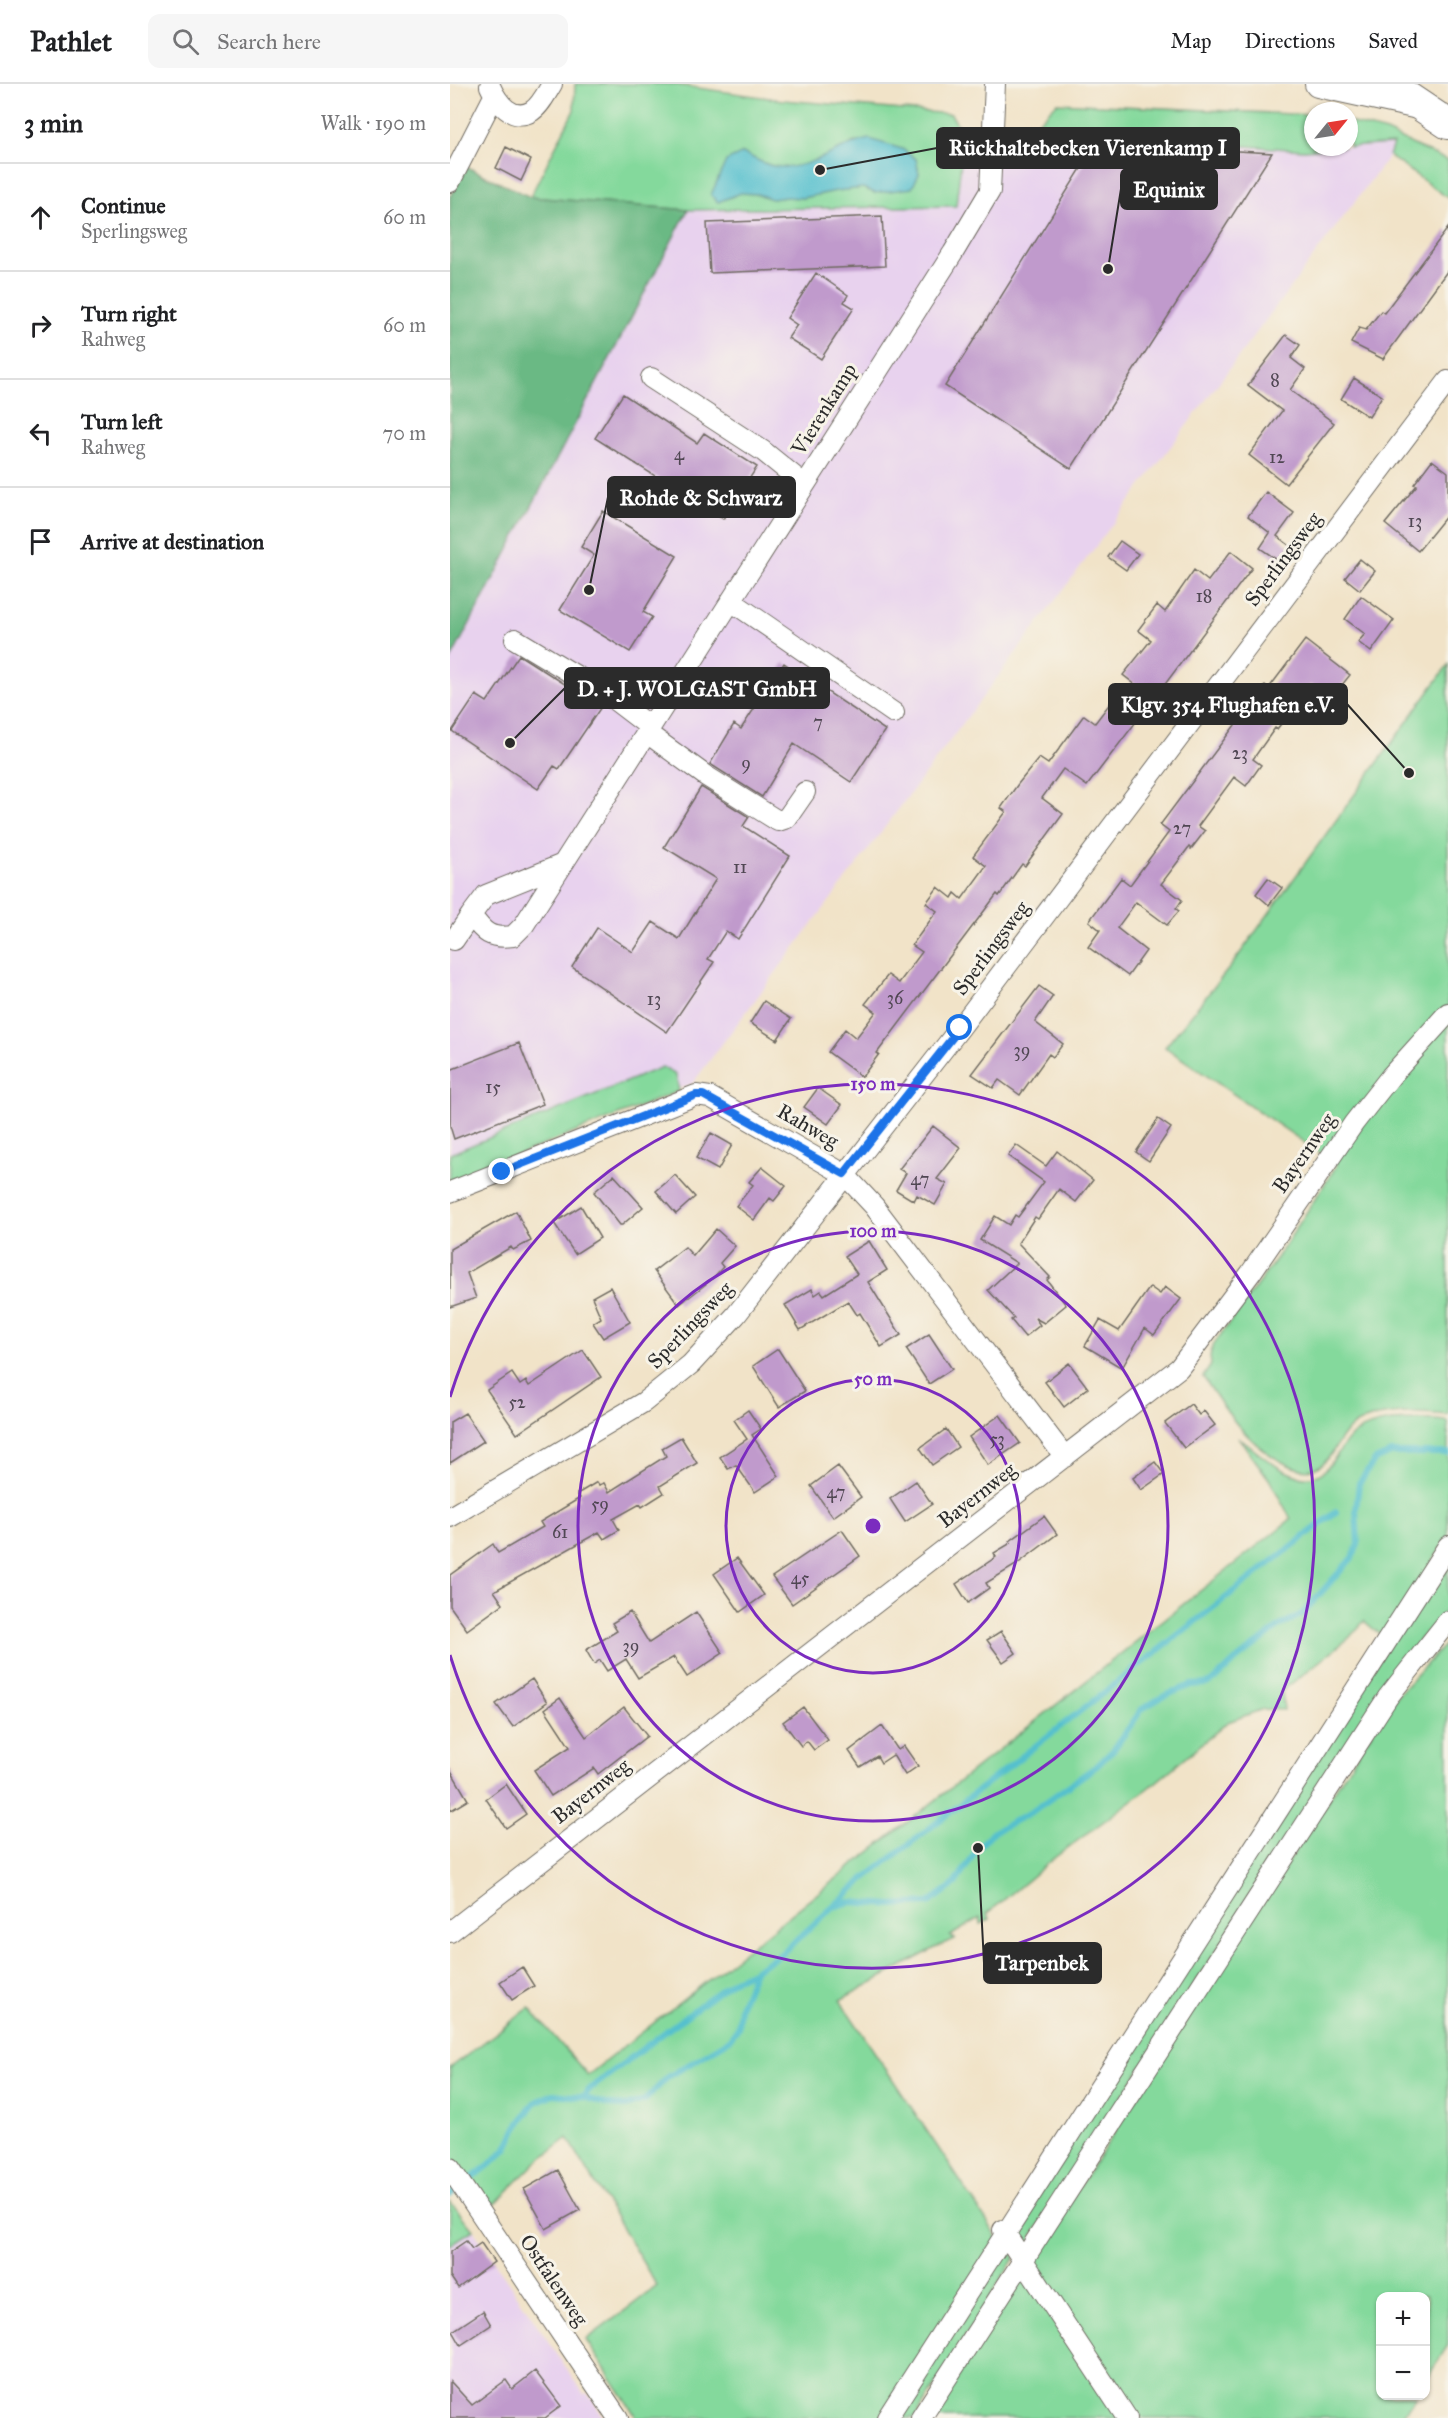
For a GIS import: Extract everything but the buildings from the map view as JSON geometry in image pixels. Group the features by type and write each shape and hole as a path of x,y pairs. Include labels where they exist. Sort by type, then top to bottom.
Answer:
{"highway":[{"path":"1389,84 1448,124"}],"main road":[{"path":"1317,84 1419,106"}],"street":[{"path":"450,182 491,90 506,110 518,114 532,111 552,84"},
{"name":"Vierenkamp","path":"471,915 481,929 497,938 513,936 531,915 805,485 990,191 995,84"},
{"path":"651,378 763,451 805,485"},
{"name":"Sperlingsweg","path":"450,1517 607,1425 669,1383 691,1364 736,1316 844,1174 960,1028 1448,381"},
{"path":"731,601 894,713"},
{"path":"514,639 608,695 706,776 778,821 787,818 805,792"},
{"path":"454,940 486,895 563,864"},
{"name":"Bayernweg","path":"450,1932 1186,1361 1354,1122 1391,1076 1448,1013"},
{"name":"Rahweg","path":"450,1192 696,1095 710,1097 844,1174 874,1206 1065,1457"},
{"path":"887,2418 1004,2232 1448,1546"},
{"path":"921,2418 1388,1697 1448,1621"},
{"name":"Ostfalenweg","path":"450,2168 568,2356 618,2418"},
{"path":"1004,2232 1128,2418"}],"shaded area":[{"path":"1039,132 1304,150 1304,156 1358,156 1358,146 1393,144 1389,156 692,1084 450,1169 450,661 688,210 955,206 964,136 1026,139"},
{"path":"473,2230 584,2394 587,2392 604,2418 450,2418 450,2245"}],"green space":[{"path":"575,84 670,84 783,100 951,114 964,136 956,206 688,210 530,197 574,110","holes":["854,142 902,149 916,159 919,174 875,193 863,188 802,198 772,199 757,194 741,193 742,153 769,165 794,167 815,162"]},
{"path":"1057,103 1304,115 1304,150 1039,132 1026,139 1027,133"},
{"path":"1358,124 1386,132 1448,161 1448,198 1389,156 1393,144 1358,146"},
{"path":"467,167 530,197 688,210 450,661 450,197"},
{"path":"1448,665 1448,1415 1410,1413 1381,1415 1368,1419 1347,1431 1323,1464 1309,1470 1300,1469 1279,1460 1251,1439 1233,1419 1203,1377 1211,1365 1210,1356 1213,1345 1277,1258 1337,1165 1165,1047 1231,966"},
{"path":"662,1067 676,1075 679,1091 450,1182 450,1154"},
{"path":"1392,1421 1448,1421 1448,1537 1384,1638 1364,1621 1349,1638 1282,1691 1284,1710 1263,1709 1228,1722 1149,1788 1054,1858 987,1914 990,1919 981,1924 980,1918 950,1936 955,1939 840,2000 998,2238 881,2418 637,2418 586,2340 657,2286 568,2138 534,2164 495,2204 482,2204 450,2162 450,2068 529,2008 588,2075 1291,1519 1269,1479 1238,1437 1280,1468 1304,1477 1315,1476 1325,1470 1350,1437 1372,1425"},
{"path":"1448,1552 1448,1608 1419,1640 1382,1694 1025,2247 1011,2231"},
{"path":"1448,1641 1448,2345 1430,2374 1430,2292 1376,2292 1376,2400 1413,2400 1401,2418 931,2418 1392,1701"},
{"path":"450,2201 473,2230 450,2245"},
{"path":"1006,2239 1015,2257 915,2418 890,2418"}],"water":[{"path":"869,139 902,149 916,159 919,174 912,188 875,193 863,188 802,198 772,199 757,194 741,193 718,202 711,195 726,161 743,153 773,166 799,166"}],"waterway":[{"path":"450,2195 507,2148 517,2127 534,2103 553,2094 583,2097 608,2105 626,2106 645,2100 668,2077 728,2041 738,2028 740,2007 755,1970 782,1953 833,1907 850,1902 891,1905 929,1903 955,1884 978,1848 992,1833 1033,1811 1098,1765 1114,1749 1142,1709 1162,1697 1191,1685 1207,1684 1216,1679 1236,1660 1280,1626 1302,1614 1352,1558 1358,1545 1356,1510 1359,1483 1375,1460 1391,1453 1448,1453"},
{"path":"834,1906 863,1880 1336,1512"},
{"path":"583,2097 590,2089 732,1981 755,1971"}],"place":[{"name":"Rückhaltebecken Vierenkamp I","path":"820,170"},
{"name":"Equinix","path":"1108,269"},
{"name":"Rohde & Schwarz","path":"589,590"},
{"name":"D. + J. WOLGAST GmbH","path":"510,743"},
{"name":"Klgv. 354 Flughafen e.V.","path":"1409,773"},
{"name":"Tarpenbek","path":"978,1848"}],"route":[{"path":"502,1172 696,1095 703,1095 844,1174 960,1028"}]}
